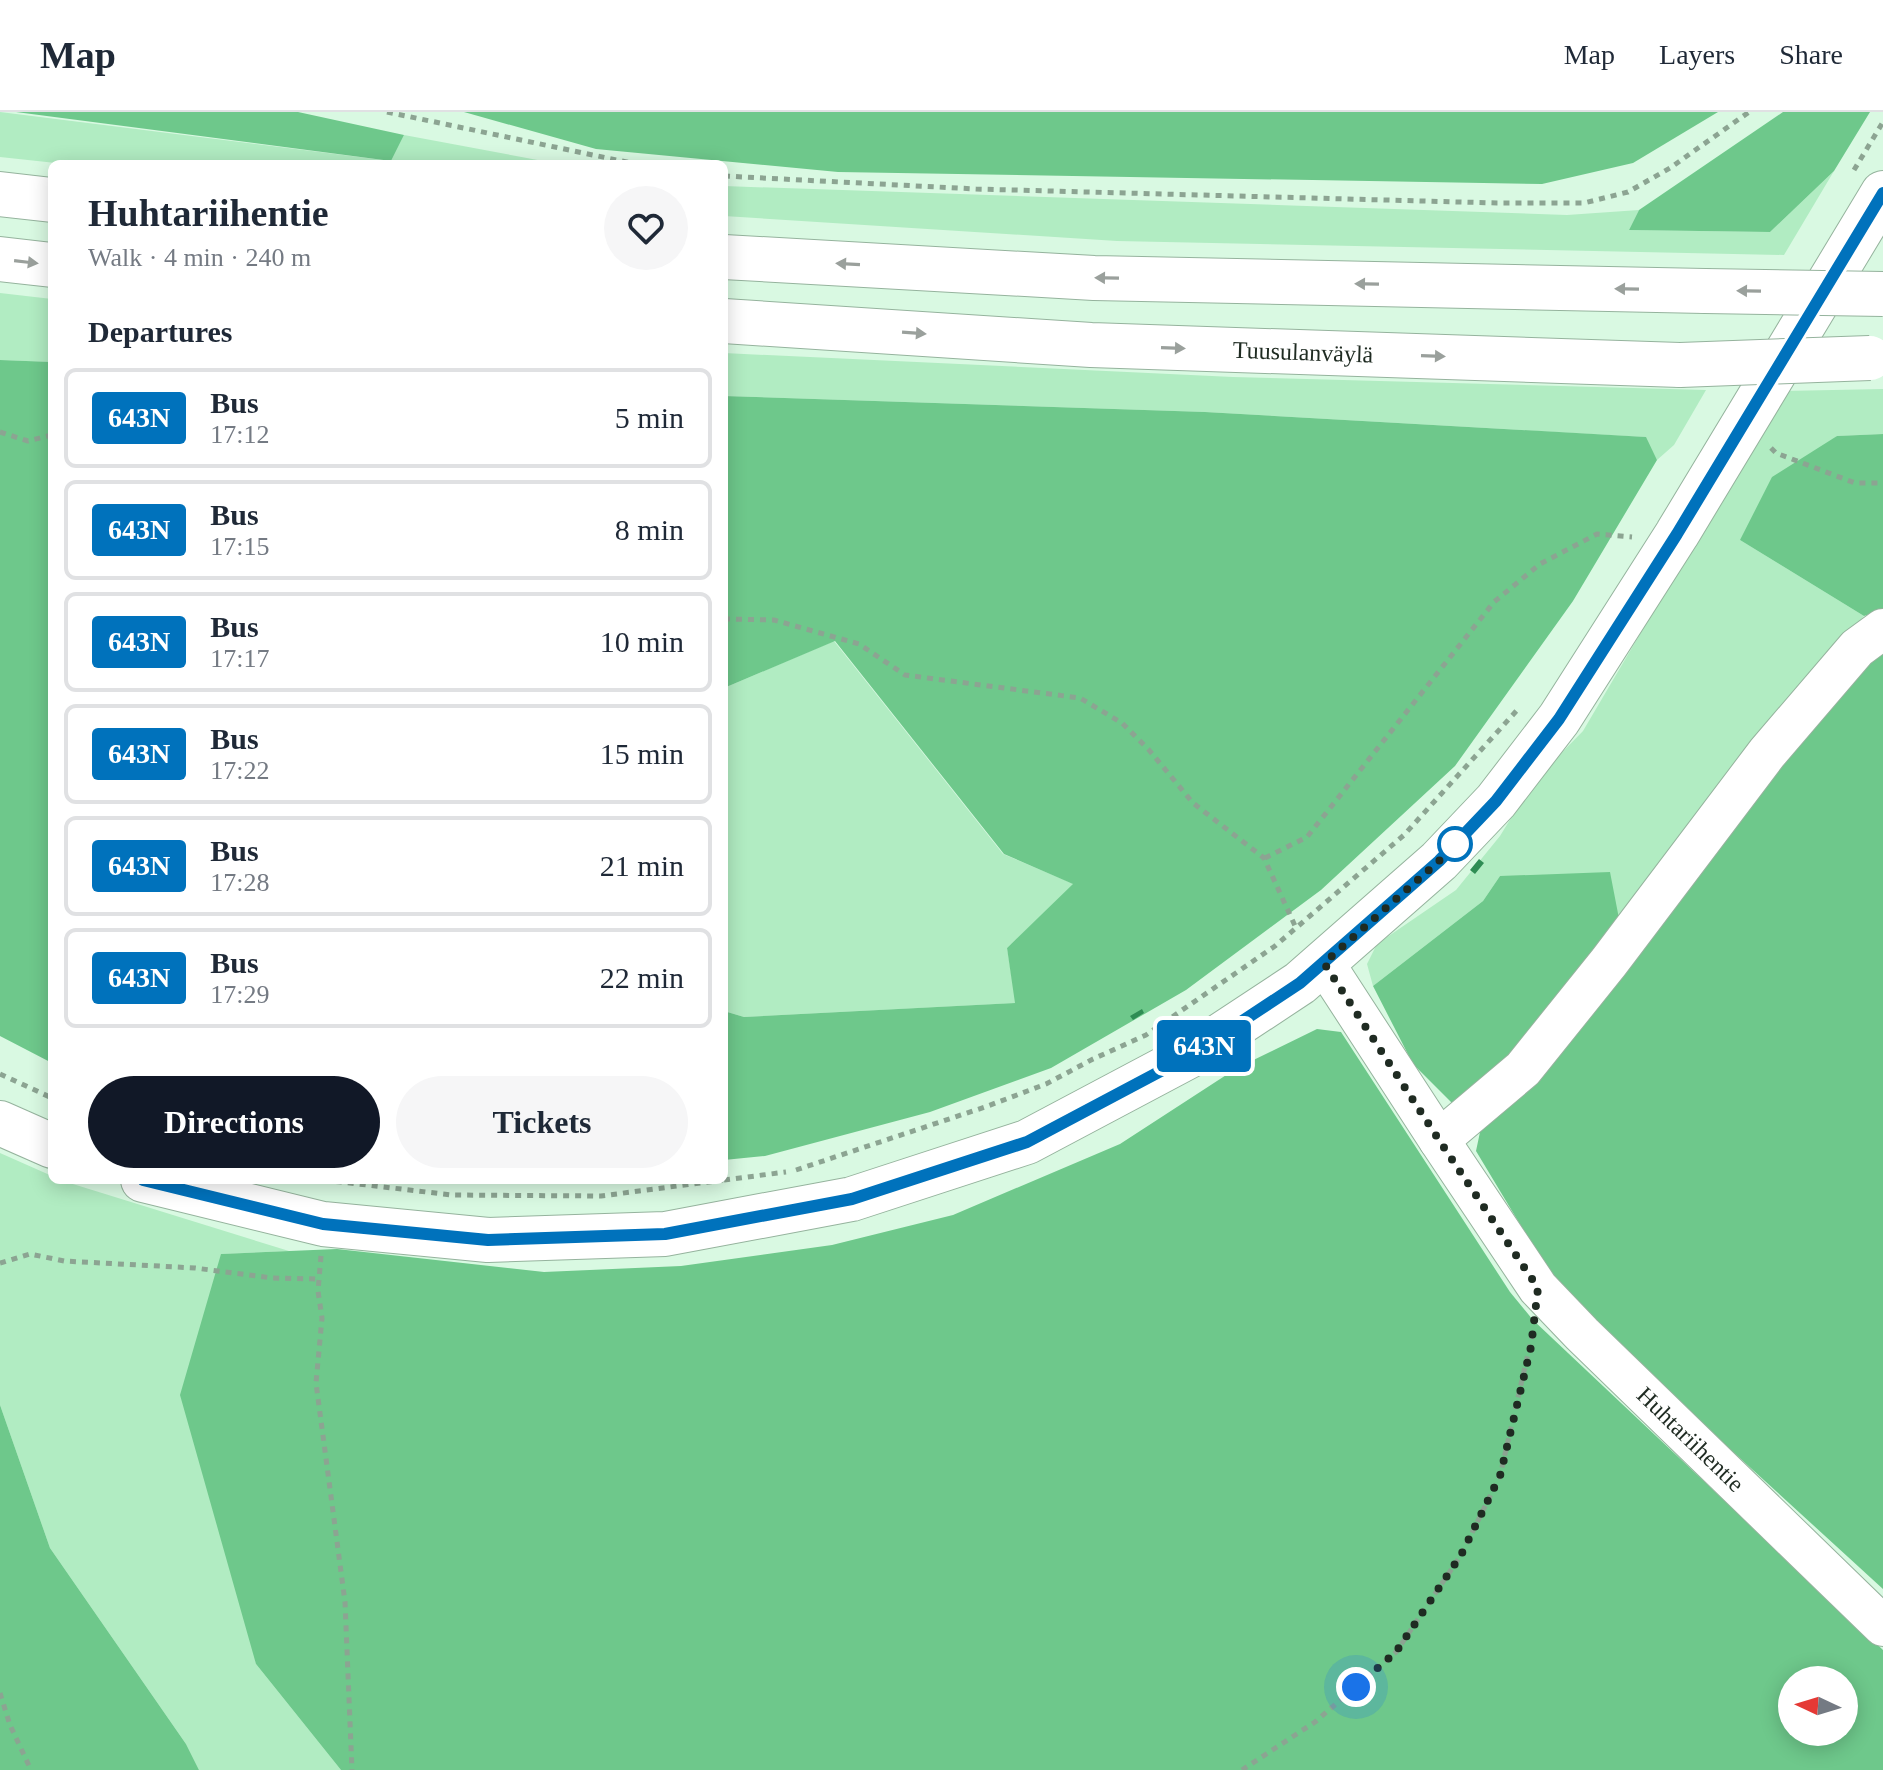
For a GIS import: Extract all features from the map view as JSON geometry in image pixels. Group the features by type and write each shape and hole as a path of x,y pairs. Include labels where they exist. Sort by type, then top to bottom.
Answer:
{"main road":[{"path":"159,1184 323,1224 488,1240 665,1234 852,1199 1027,1142 1191,1055 1300,983 1439,861 1496,801 1559,719 1743,425 1865,188"},
{"path":"0,194 48,200"},
{"path":"728,257 1094,278 1883,294"},
{"path":"0,259 48,265"},
{"name":"Tuusulanväylä","path":"728,321 1091,345 1680,365 1877,358"},
{"path":"0,1123 48,1144"}],"street":[{"path":"1439,1140 1523,1069 1609,962 1767,753 1857,648 1883,629"},
{"name":"Huhtariihentie","path":"1324,963 1538,1288 1883,1626"}],"path":[{"path":"387,112 616,160"},
{"path":"421,120 426,112"},
{"path":"728,176 976,189 1584,203 1628,192 1670,168 1749,112"},
{"path":"1865,188 1883,122"},
{"path":"1743,425 1776,453 1855,483 1883,483"},
{"path":"0,432 28,441 48,436"},
{"path":"1624,551 1640,524"},
{"path":"1264,858 1307,837 1494,602 1540,564 1597,534 1632,537"},
{"path":"728,619 774,620 859,644 905,675 1080,698 1122,723 1193,803 1264,858 1296,928"},
{"path":"728,1179 797,1170 970,1112 1046,1084 1146,1035 1275,946 1404,835 1520,706"},
{"path":"0,1074 48,1096"},
{"path":"358,1184 452,1195 586,1196 690,1184"},
{"path":"323,1224 318,1291 322,1318 316,1383 345,1602 352,1770"},
{"path":"0,1263 30,1254 64,1261 319,1279"},
{"path":"1242,1770 1315,1722 1396,1652 1461,1555 1500,1476 1531,1347 1538,1288"},
{"path":"0,1693 10,1725 31,1770"}],"green space":[{"path":"0,112 383,160 48,162 0,157"},
{"path":"16,112 298,112 404,135 392,160"},
{"path":"464,112 1718,112 1633,163 1542,184 838,172 596,149"},
{"path":"1783,112 1870,112 1834,171 1770,232 1629,230 1639,210"},
{"path":"404,135 538,160 392,160"},
{"path":"1834,171 1784,255 1117,241 728,216 728,186 1567,215 1639,210 1629,230 1770,232"},
{"path":"0,293 48,299 48,362 0,360"},
{"path":"728,353 1233,377 1706,390 1674,445 1657,460 1645,437 1205,412 728,396"},
{"path":"0,360 48,362 48,1061 0,1036"},
{"path":"1883,389 1883,434 1837,436 1740,540 1864,616 1716,790 1621,929 1500,876 1483,901 1373,986 1367,964 1377,944 1456,890 1500,836 1533,782 1583,731 1783,391"},
{"path":"728,396 1205,412 1646,437 1657,460 1573,601 1455,766 1321,890 1186,990 1051,1068 930,1112 765,1156 728,1160 728,1012 744,1017 1015,1003 1007,948 1073,884 1004,854 835,641 728,686"},
{"path":"1883,434 1883,610 1864,616 1740,540 1772,477 1837,436"},
{"path":"834,641 1003,854 1074,884 1007,948 1016,1003 744,1017 728,1012 728,686"},
{"path":"1883,648 1883,1589 1602,1332 1551,1276 1476,1151 1483,1118 1822,706"},
{"path":"1610,872 1621,929 1520,1064 1455,1106 1413,1064 1373,986 1483,901 1500,876"},
{"path":"1317,1029 1341,1032 1510,1292 1533,1320 1883,1650 1883,1770 341,1770 256,1664 180,1395 221,1254 337,1249 544,1272 681,1266 832,1245 953,1215 1120,1144 1237,1068"},
{"path":"0,1153 48,1174 48,1184 73,1184 289,1251 221,1254 256,1664 341,1770 199,1770 186,1744 50,1548 0,1405"},
{"path":"0,1405 50,1548 186,1744 199,1770 0,1770"}],"building":[{"path":"1479,859 1484,863 1475,874 1470,870"},
{"path":"1142,1009 1144,1013 1133,1020 1130,1016"}],"bus line":[{"name":"643N","path":"158,1184 323,1224 488,1240 665,1234 852,1199 1027,1142 1191,1055 1300,983 1439,861 1496,801 1559,719 1677,534 1883,193"}],"route":[{"path":"1356,1687 1396,1652 1461,1555 1500,1476 1535,1318 1538,1288 1324,963 1458,841 1455,844"}]}
